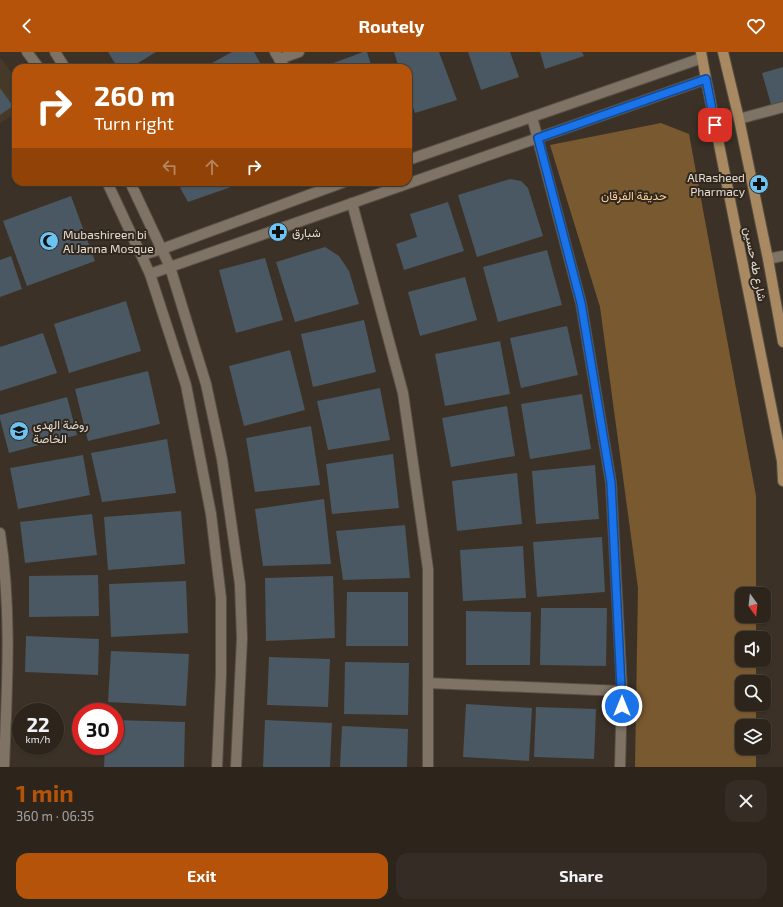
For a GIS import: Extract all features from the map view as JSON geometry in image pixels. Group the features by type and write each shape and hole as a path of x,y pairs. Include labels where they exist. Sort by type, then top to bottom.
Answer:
{"main road":[{"path":"27,52 36,64"},
{"path":"55,52 62,64"},
{"path":"277,56 299,52"},
{"name":"شارع طه حسين","path":"723,52 739,119 768,259 783,342"},
{"path":"412,159 701,55"},
{"name":"شارع طه حسين","path":"701,55 780,453 783,481"},
{"path":"412,182 706,79"},
{"path":"739,119 783,108"},
{"path":"532,116 581,303 611,483 622,691 620,767"},
{"path":"109,186 150,274 186,385 211,514 221,598 221,675 217,767"},
{"path":"132,186 170,267 206,384 222,459 240,584 242,638 236,767"},
{"path":"142,255 333,186"},
{"path":"150,274 401,186"},
{"path":"352,203 403,393 428,569 428,767"},
{"path":"768,259 783,256"},
{"path":"0,533 8,616 4,767"},
{"path":"428,683 622,691"}],"shaded area":[{"path":"0,57 12,74 12,116 0,123"}],"green space":[{"name":"حديقة الفرقان","path":"661,123 689,134 756,496 756,587 735,587 735,623 756,623 756,631 735,631 735,667 756,667 756,675 735,675 735,711 756,711 756,719 735,719 735,755 756,755 756,767 635,767 638,588 600,307 550,145"}],"building":[{"path":"108,52 156,52 136,64 116,64"},
{"path":"232,52 254,52 261,64 210,64"},
{"path":"363,52 367,52 371,64 331,64"},
{"path":"394,52 439,52 457,100 415,113 412,104 412,64 398,64"},
{"path":"468,52 510,52 519,77 481,90"},
{"path":"540,52 582,52 584,56 545,69"},
{"path":"783,67 783,105 772,108 762,73"},
{"path":"0,88 12,107 0,115"},
{"path":"510,179 521,181 528,188 543,236 477,257 458,195"},
{"path":"179,186 231,187 188,202"},
{"name":"Mubashireen bi Al Janna Mosque","path":"71,196 95,261 27,286 3,221"},
{"path":"448,202 464,251 404,270 396,244 417,237 410,214"},
{"path":"325,247 339,256 349,271 359,304 295,322 276,262"},
{"path":"547,250 562,305 498,322 483,267"},
{"path":"11,256 22,289 0,297 0,260"},
{"path":"265,258 283,320 236,333 219,270"},
{"path":"465,277 477,320 420,336 408,292"},
{"path":"126,301 141,351 69,373 54,324"},
{"path":"364,320 376,372 313,387 301,334"},
{"path":"567,326 578,375 521,388 510,338"},
{"path":"43,333 57,373 0,391 0,347"},
{"path":"500,341 510,394 445,406 435,354"},
{"path":"290,350 305,410 244,426 229,366"},
{"path":"148,371 160,424 88,441 75,389"},
{"path":"380,388 390,440 328,450 317,401"},
{"path":"582,394 591,449 530,459 521,404"},
{"path":"67,397 77,435 9,453 0,415"},
{"path":"507,406 515,456 451,467 442,418"},
{"path":"311,426 320,485 255,492 246,438"},
{"path":"167,439 176,493 102,502 91,453"},
{"path":"393,454 399,508 332,514 326,464"},
{"path":"83,455 90,495 18,509 10,468"},
{"path":"595,465 599,519 536,524 532,471"},
{"path":"517,473 522,524 457,531 452,481"},
{"path":"324,499 331,564 263,566 255,509"},
{"path":"181,511 185,564 108,570 104,517"},
{"path":"92,514 97,555 25,563 20,522"},
{"path":"405,525 410,578 343,580 336,531"},
{"path":"602,537 605,592 537,597 533,542"},
{"path":"523,546 526,598 463,601 460,550"},
{"path":"98,575 99,616 29,617 29,576"},
{"path":"333,576 335,638 266,641 265,578"},
{"path":"186,581 188,633 111,637 109,584"},
{"path":"347,592 408,592 408,646 346,646"},
{"path":"541,608 607,608 606,666 540,665"},
{"path":"466,611 531,612 530,665 466,665"},
{"path":"26,636 99,639 98,675 25,672"},
{"path":"111,651 189,654 186,706 108,702"},
{"path":"269,657 330,659 328,707 267,705"},
{"path":"345,662 409,663 408,715 344,714"},
{"path":"466,704 532,708 529,761 463,757"},
{"path":"536,707 596,709 594,759 534,757"},
{"path":"124,720 185,722 184,767 104,767 105,755 124,755"},
{"path":"265,720 332,723 330,767 263,767"},
{"path":"342,726 408,729 407,767 340,767"}],"place":[{"name":"AlRasheed Pharmacy","path":"759,184"},
{"name":"شبارق","path":"278,232"},
{"name":"Mubashireen bi Al Janna Mosque","path":"49,241"},
{"name":"روضة الهدى الخاصة","path":"19,431"}],"route":[{"path":"622,706 611,483 581,303 538,138 706,79 715,125"}]}
